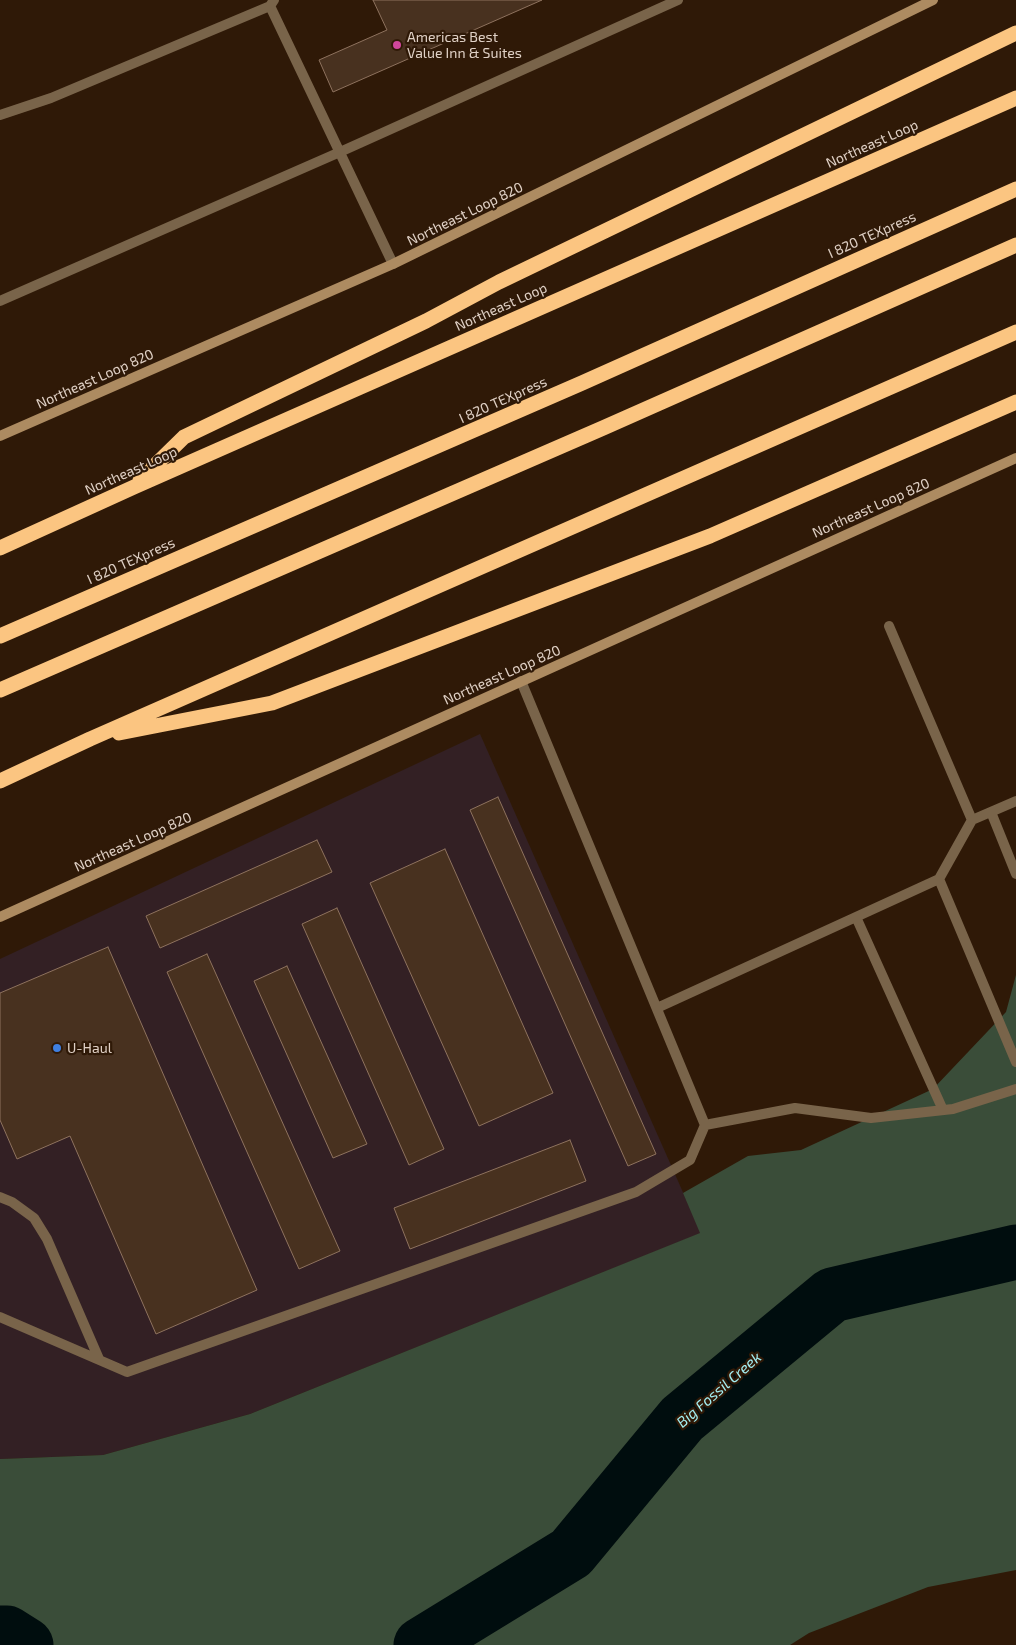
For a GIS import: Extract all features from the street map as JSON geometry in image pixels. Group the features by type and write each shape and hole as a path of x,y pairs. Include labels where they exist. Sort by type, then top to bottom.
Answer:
{"highway":[{"path":"134,487 184,437 1016,33"},
{"name":"Northeast Loop","path":"0,548 134,487 1016,98"},
{"name":"I 820 TEXpress","path":"0,636 582,383 1016,189"},
{"path":"0,690 612,424 1016,245"},
{"path":"0,781 90,739 1016,332"},
{"path":"90,739 272,703 710,536 1016,402"}],"main road":[{"name":"Northeast Loop 820","path":"0,436 393,264 933,0"},
{"name":"Northeast Loop 820","path":"0,917 1016,458"}],"lane":[{"path":"0,302 678,0"},
{"path":"0,115 51,98 272,3 393,264"},
{"path":"889,626 972,820"},
{"path":"0,1317 127,1372 636,1192 690,1160 705,1124 521,681"},
{"path":"657,1008 939,879 972,820 1016,802"},
{"path":"991,812 1016,874"},
{"path":"939,879 1016,1062"},
{"path":"856,917 942,1110"},
{"path":"705,1124 795,1108 871,1118 953,1109 1016,1089"},
{"path":"0,1197 12,1202 34,1218 47,1239 99,1359"}],"shaded area":[{"path":"480,734 701,1233 250,1414 103,1455 0,1459 0,959"}],"green space":[{"path":"1016,975 1016,1570 928,1587 809,1633 790,1645 0,1645 0,1459 103,1455 250,1414 700,1233 683,1193 748,1156 801,1150 933,1089 1006,1012"}],"building":[{"name":"Americas Best Value Inn & Suites","path":"373,0 542,0 333,92 319,60 387,30"},
{"path":"498,797 656,1154 628,1166 470,810"},
{"path":"317,840 332,872 160,948 146,916"},
{"path":"445,849 553,1093 479,1126 370,883"},
{"path":"337,908 444,1149 409,1165 302,924"},
{"path":"108,947 257,1290 156,1334 70,1136 17,1159 0,1120 0,993"},
{"path":"207,954 340,1251 299,1269 167,972"},
{"path":"287,966 367,1144 333,1158 254,981"},
{"path":"570,1140 586,1181 410,1249 394,1208"}],"waterway":[{"name":"Big Fossil Creek","path":"421,1645 571,1553 682,1419 832,1295 1016,1252"},
{"name":"Big Fossil Creek","path":"0,1633 7,1633 26,1645"}],"place":[{"name":"Americas Best Value Inn & Suites","path":"397,45"},
{"name":"U-Haul","path":"57,1048"}]}
